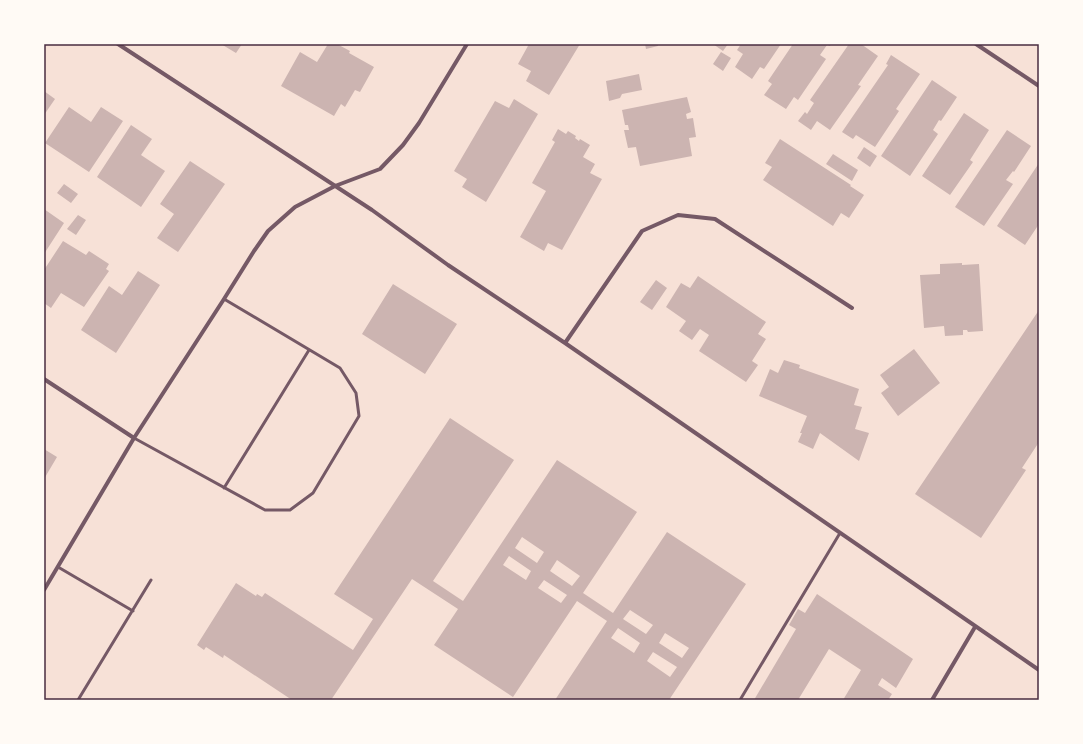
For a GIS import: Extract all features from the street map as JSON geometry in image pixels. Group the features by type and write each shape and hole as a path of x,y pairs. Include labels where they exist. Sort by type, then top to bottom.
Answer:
{"street":[{"path":"118,44 372,210 448,265 565,343 974,627 1039,670"},
{"path":"44,590 134,438 268,231 295,208 335,186 380,170 403,145 419,123 467,44"},
{"path":"976,44 1039,86"},
{"path":"565,343 642,231 678,215 715,219 852,308"},
{"path":"44,379 134,438"},
{"path":"932,700 974,627"}],"lane":[{"path":"134,438 265,510 290,510 313,493 359,416 356,394 340,368 224,299"},
{"path":"224,488 309,350"},
{"path":"740,700 840,533"},
{"path":"58,567 133,610"},
{"path":"78,700 151,580"}],"building":[{"path":"221,44 242,44 236,53"},
{"path":"328,44 337,44 350,51 349,53 374,67 360,92 355,90 345,107 341,104 334,116 281,86 300,52 317,62"},
{"path":"529,44 580,44 549,95 526,81 531,71 518,64"},
{"path":"645,44 658,44 658,46 646,49"},
{"path":"713,44 728,44 723,51"},
{"path":"741,44 781,44 764,69 760,67 752,79 735,67 743,54 737,50"},
{"path":"793,44 831,44 830,46 827,45 820,55 826,59 798,100 794,97 786,109 764,95 772,84 768,81"},
{"path":"849,44 861,44 878,56 858,85 861,86 830,130 817,121 811,130 798,121 805,112 807,114 814,103 810,100"},
{"path":"721,52 731,58 723,71 713,64"},
{"path":"891,55 920,74 896,109 899,111 875,147 856,135 853,139 842,132 888,65 886,64"},
{"path":"639,74 642,90 622,94 620,98 609,101 606,81"},
{"path":"932,80 957,97 933,130 938,134 910,176 881,156"},
{"path":"44,91 55,99 44,115"},
{"path":"687,97 691,112 686,114 687,119 693,118 696,137 689,138 692,156 640,166 636,147 628,148 624,130 629,130 628,125 625,125 622,110"},
{"path":"514,99 538,114 486,202 462,187 467,179 454,171 495,101 509,108"},
{"path":"69,107 91,122 101,107 123,121 89,172 45,143"},
{"path":"964,113 989,130 970,160 973,162 950,195 922,176"},
{"path":"131,125 152,139 141,155 165,171 141,207 97,177"},
{"path":"558,129 566,134 568,131 576,136 575,138 579,141 580,139 590,145 583,157 595,164 590,173 602,179 562,250 548,243 544,251 520,237 546,191 532,183 555,142 552,140"},
{"path":"1007,130 1031,146 1014,172 1013,171 1006,180 1013,184 984,226 955,207"},
{"path":"780,139 864,195 849,218 841,213 833,226 763,180 772,167 765,163"},
{"path":"864,147 877,156 870,167 857,158"},
{"path":"833,154 858,170 852,181 826,164"},
{"path":"190,161 225,184 178,252 157,238 174,214 160,204"},
{"path":"1039,163 1039,224 1025,245 997,226"},
{"path":"64,184 78,194 71,203 57,193"},
{"path":"44,209 64,223 44,254"},
{"path":"78,215 86,220 76,235 67,229"},
{"path":"63,241 86,255 89,251 109,264 106,269 109,271 84,307 61,293 51,308 44,303 44,270"},
{"path":"962,263 962,265 979,264 983,331 968,332 967,330 963,330 963,335 945,336 944,326 924,328 920,275 940,274 940,264"},
{"path":"138,271 160,285 116,353 81,330 109,286 122,295"},
{"path":"698,276 766,322 758,334 766,339 752,361 758,365 746,382 699,351 709,335 700,329 692,340 679,331 686,321 666,307 681,283 690,288"},
{"path":"656,280 667,288 652,310 640,302"},
{"path":"393,284 457,324 425,374 362,334"},
{"path":"1039,310 1039,442 1022,468 1026,470 981,538 915,494"},
{"path":"914,349 940,383 898,416 881,393 889,387 880,375"},
{"path":"784,360 800,365 799,368 859,389 854,405 862,407 855,429 869,433 859,461 820,433 813,449 798,442 807,416 759,396 770,369 778,373"},
{"path":"450,418 514,460 433,581 463,601 557,460 637,512 583,593 613,613 667,532 746,584 669,700 555,700 607,621 577,601 513,697 434,645 458,609 412,579 331,700 292,700 224,655 223,658 206,647 204,650 197,645 236,583 256,596 257,594 262,597 265,593 353,650 373,619 334,594","holes":["522,537 544,552 537,563 515,548","509,556 531,571 526,580 503,565","557,560 580,576 572,586 550,571","544,580 567,595 561,603 538,588","630,610 653,625 646,634 623,619","618,628 640,643 634,653 611,638","665,633 689,648 682,658 659,643","653,652 677,667 670,677 647,661"]},
{"path":"44,449 57,457 44,479"},
{"path":"817,594 913,659 896,688 882,678 878,685 892,694 888,700 843,700 861,670 829,649 798,700 754,700 796,629 789,625 798,609 805,613"}]}
